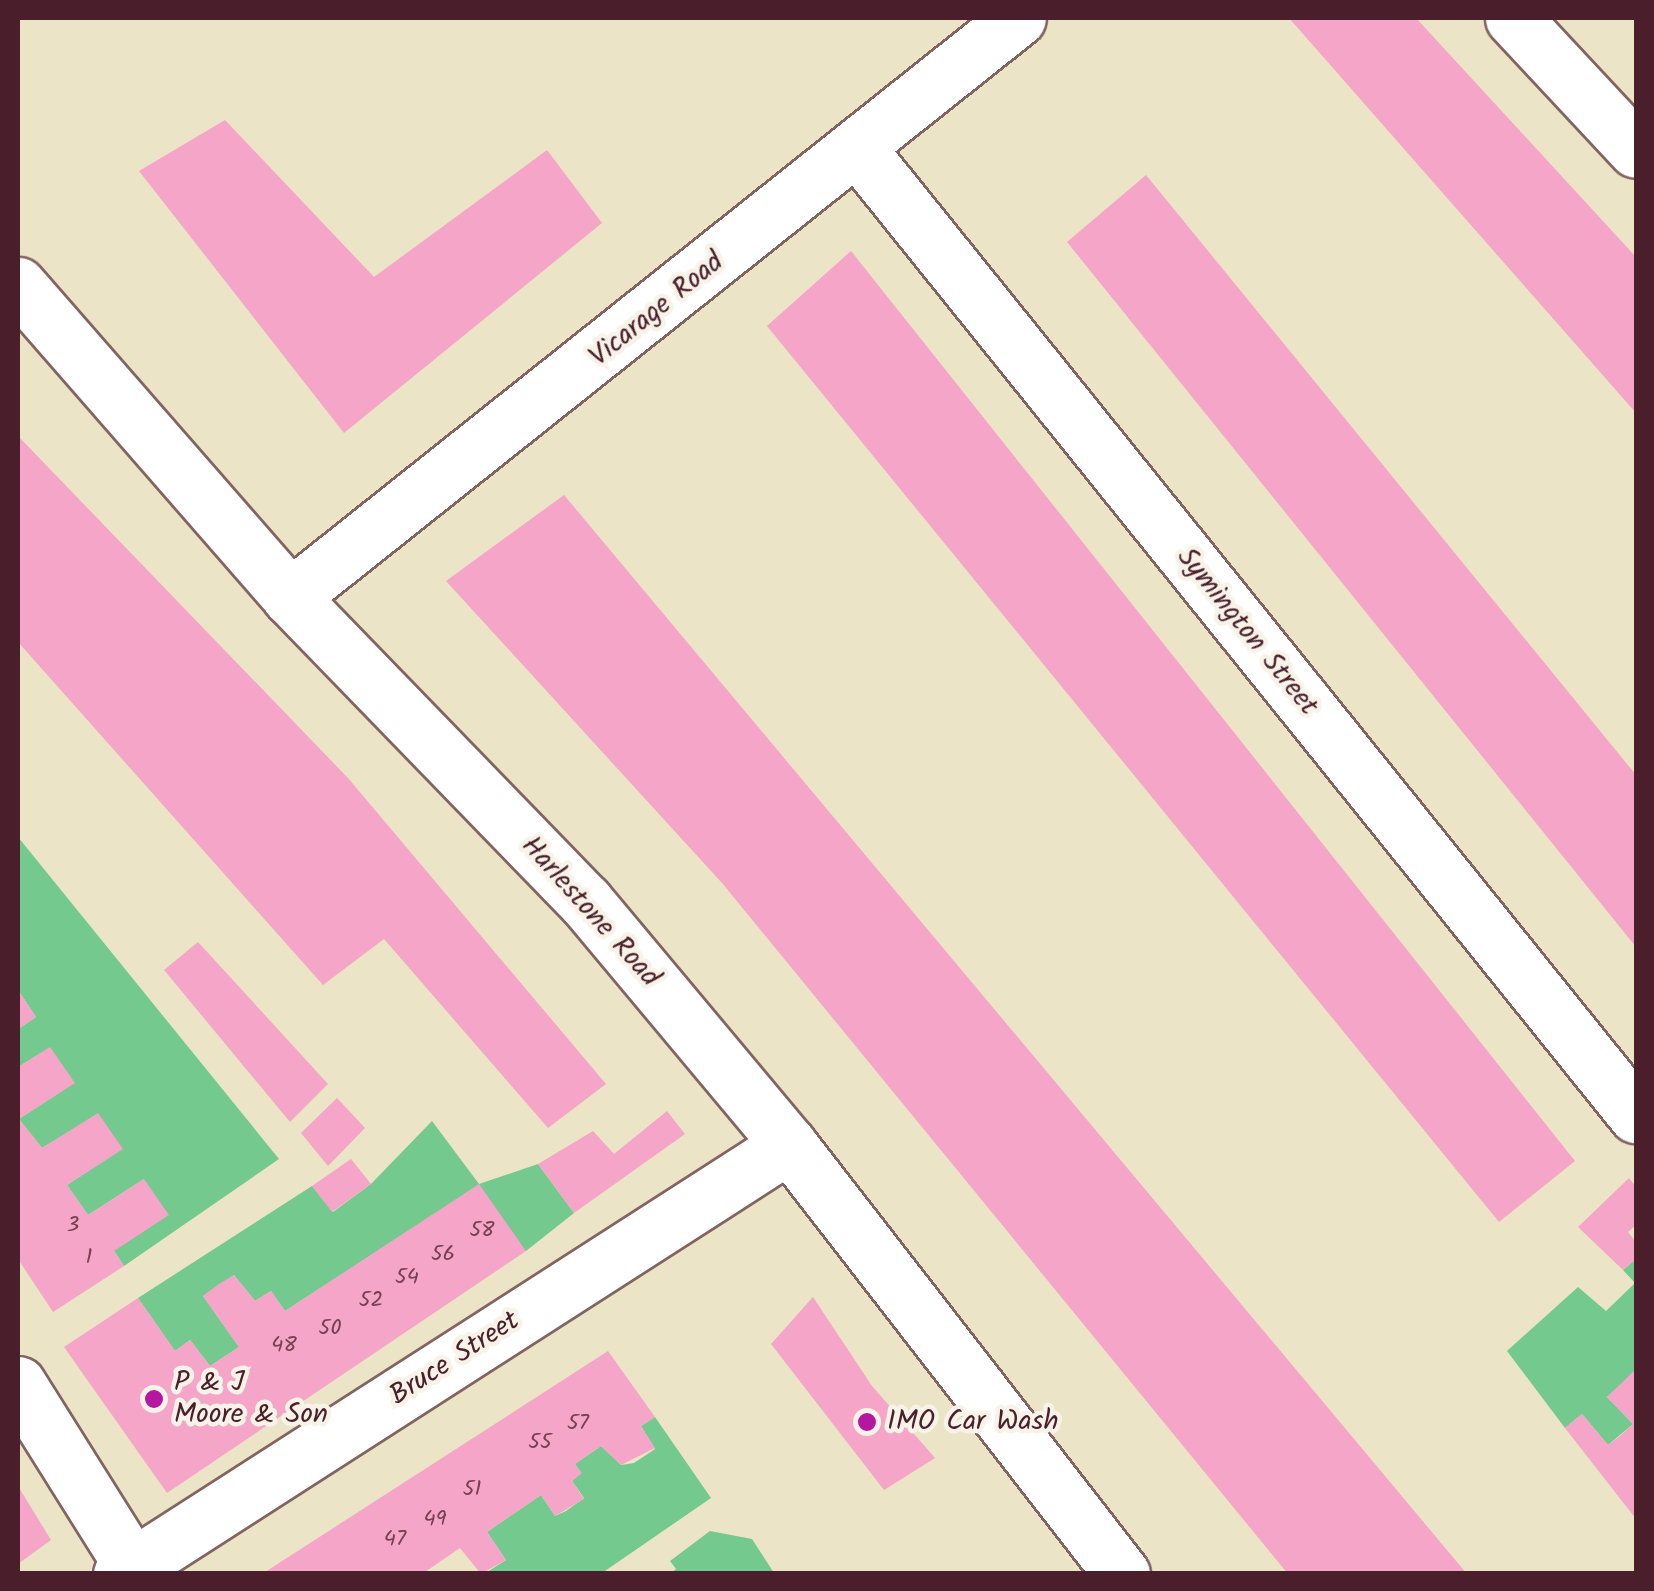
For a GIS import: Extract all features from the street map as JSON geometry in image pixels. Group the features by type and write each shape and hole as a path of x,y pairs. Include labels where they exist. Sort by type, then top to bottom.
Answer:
{"street":[{"name":"Vicarage Road","path":"290,597 1018,18"},
{"path":"1513,18 1636,150"},
{"name":"Symington Street","path":"857,148 1636,1116"},
{"name":"Harlestone Road","path":"18,285 290,597 586,901 789,1144 1109,1569"},
{"name":"Bruce Street","path":"126,1570 789,1144"},
{"path":"18,1384 126,1570"}],"green space":[{"path":"18,837 279,1159 124,1266 114,1251 144,1179 88,1215 67,1185 122,1149 98,1114 42,1148 19,1119 74,1083 49,1048 18,1067 18,1029 36,1017 18,990"},
{"path":"432,1121 479,1184 538,1164 574,1213 526,1251 439,1211 285,1311 271,1291 255,1301 234,1275 203,1296 239,1347 210,1366 190,1340 175,1351 138,1298 312,1186 333,1212 371,1184"},
{"path":"1636,1259 1636,1371 1607,1397 1633,1424 1608,1445 1582,1414 1565,1428 1507,1351 1578,1287 1606,1311 1635,1283 1623,1270"},
{"path":"655,1417 711,1498 602,1573 484,1574 506,1560 487,1532 541,1495 555,1516 566,1511 584,1498 572,1481 581,1473 575,1464 601,1446 621,1465 634,1463 655,1449 641,1426"},
{"path":"710,1531 752,1539 774,1573 671,1573 676,1569 670,1561"}],"building":[{"path":"1289,18 1416,18 1636,257 1636,413"},
{"path":"225,120 374,277 547,150 602,223 344,433 139,171"},
{"path":"1146,175 1636,775 1636,947 1067,242"},
{"path":"851,251 1575,1161 1499,1222 767,326"},
{"path":"18,436 348,778 606,1084 548,1128 384,939 323,985 18,642"},
{"path":"564,495 1467,1574 1288,1574 722,883 446,581"},
{"path":"198,942 328,1084 290,1122 164,970"},
{"path":"18,990 36,1017 18,1029"},
{"path":"50,1047 75,1083 19,1119 42,1148 98,1113 123,1149 67,1185 88,1215 144,1179 169,1215 114,1251 124,1266 53,1312 18,1259 18,1067"},
{"path":"337,1098 365,1128 328,1166 301,1133"},
{"path":"667,1111 685,1134 574,1213 538,1164 593,1131 614,1154"},
{"path":"351,1159 371,1184 332,1212 312,1186"},
{"path":"1629,1178 1636,1187 1636,1225 1628,1232 1636,1242 1636,1259 1623,1270 1578,1227"},
{"path":"479,1184 526,1251 167,1493 64,1347 138,1298 175,1351 190,1340 210,1366 239,1347 203,1296 219,1284 234,1275 255,1301 271,1291 285,1311"},
{"name":"IMO Car Wash","path":"813,1297 872,1386 935,1458 884,1490 771,1344"},
{"path":"608,1351 655,1417 641,1426 655,1448 621,1465 601,1446 575,1464 582,1473 572,1481 584,1499 555,1516 541,1495 487,1532 506,1560 481,1574 460,1548 422,1574 262,1574"},
{"path":"1636,1369 1636,1519 1565,1428 1582,1414 1608,1445 1620,1436 1633,1424 1607,1397"},
{"path":"18,1486 51,1540 18,1564"}],"place":[{"name":"P & J Moore & Son","path":"154,1399"},
{"name":"IMO Car Wash","path":"867,1422"}]}
